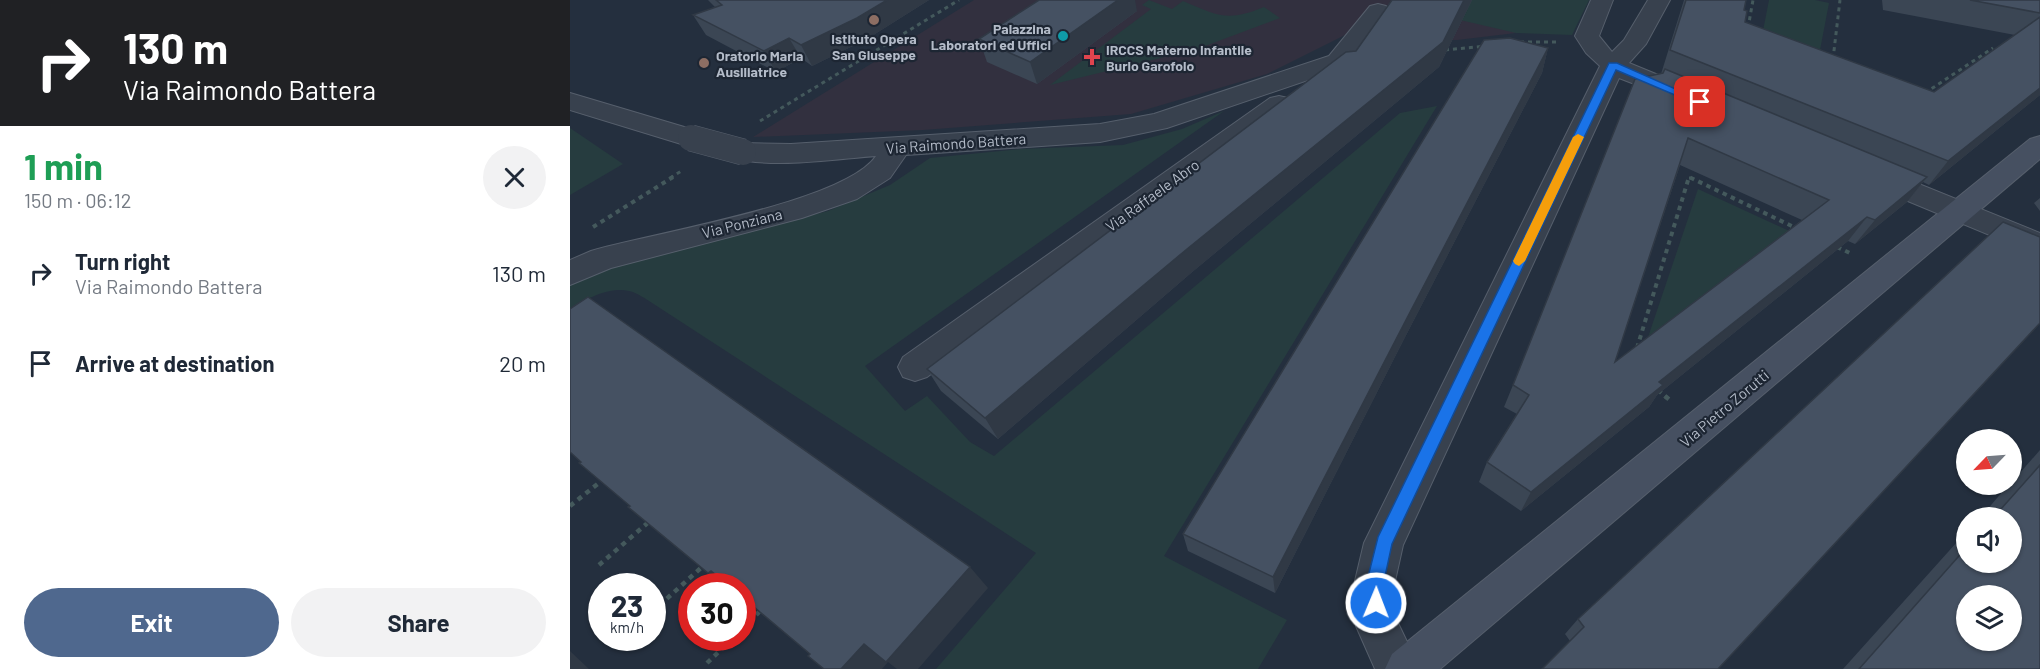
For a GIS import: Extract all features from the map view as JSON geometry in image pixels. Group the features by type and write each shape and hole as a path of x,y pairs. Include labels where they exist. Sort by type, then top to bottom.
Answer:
{"street":[{"path":"1602,0 1587,36 1603,57 1700,102"},
{"path":"1398,669 1377,626 1375,581 1384,543 1603,57 1634,44 1659,0"},
{"name":"Via Raffaele Abro","path":"915,367 1338,61 1378,12"},
{"name":"Via Raimondo Battera","path":"570,101 743,153 779,154 1100,133 1158,122 1338,61"},
{"name":"Via Pietro Zorutti","path":"1407,669 2040,146"},
{"name":"Via Ponziana","path":"570,273 614,255 830,200 879,171 895,154 897,147"},
{"path":"1851,166 2040,244"}],"path":[{"path":"1746,35 1753,0"},
{"path":"1832,68 1840,0"},
{"path":"1517,42 1552,41 1603,57"},
{"path":"1439,50 1495,45"},
{"path":"1922,95 1993,48"},
{"path":"1634,357 1689,177 1803,231"},
{"path":"1834,245 1854,255"},
{"path":"1655,388 1671,401"},
{"path":"570,506 610,473"},
{"path":"599,565 657,515"},
{"path":"666,599 711,559"},
{"path":"756,615 767,604"},
{"path":"707,663 719,651"}],"shaded area":[{"name":"IRCCS Materno Infantile Burlo Garofolo","path":"974,0 1555,0 1516,33 1457,40 1382,39 1347,34 1267,74 1131,114 923,130 753,137"}],"green space":[{"path":"1149,0 1172,9 1183,1 1205,10 1232,16 1264,7 1280,18 1197,49 1050,85 1151,9 1142,5"},
{"path":"1407,0 1589,0 1572,35 1516,33 1443,16"},
{"path":"1769,0 1815,0 1829,3 1816,71 1759,51"},
{"path":"1437,106 1164,556 1287,620 1258,669 936,669 1036,553 638,294 614,290 590,298 570,309 570,285 618,264 828,211 890,185 930,158 1020,149 1123,145 1182,129 1224,111 865,366 905,411 927,396 970,442 994,456 1400,113"},
{"path":"570,128 623,164 570,195"},
{"path":"1698,189 1798,235 1642,355"}],"building":[{"path":"716,0 887,0 857,18 801,45 789,38 764,51 693,15 722,5"},
{"path":"1039,0 1118,0 1030,62 979,39"},
{"path":"1392,0 1464,0 1443,42 1187,249 985,418 927,369 1346,52 1356,51"},
{"path":"1686,0 1746,0 1745,22 1934,92 2040,17 2040,88 1948,161 1670,50"},
{"path":"1970,0 2040,0 2040,13"},
{"path":"1510,38 1548,48 1273,577 1183,534 1484,40"},
{"path":"1665,69 1927,177 1875,220 1867,217 1659,382 1663,385 1531,492 1487,462 1529,395 1513,385 1635,79 1663,73","holes":["1688,138 1829,200 1615,362"]},
{"path":"2003,222 2040,237 2040,323 1718,669 1542,669 1584,627 1578,619"},
{"path":"588,297 970,567 886,662 864,644 841,669 824,669 808,656 810,654 756,609 756,573 713,573 711,571 708,573 628,507 630,506 579,463 581,462 570,452 570,309"},
{"path":"2040,465 2040,669 1859,669 1956,559 1956,573 2022,573 2022,507 2003,507 2013,495 2022,495 2022,485"}],"slow traffic":[{"path":"1519,261 1578,137"}],"place":[{"name":"Istituto Opera San Giuseppe","path":"874,20"},
{"name":"Palazzina Laboratori ed Uffici","path":"1063,36"},
{"name":"IRCCS Materno Infantile Burlo Garofolo","path":"1092,57"},
{"name":"Oratorio Maria Ausiliatrice","path":"704,63"}],"route":[{"path":"1376,603 1375,581 1384,543 1613,65 1700,102"}]}
